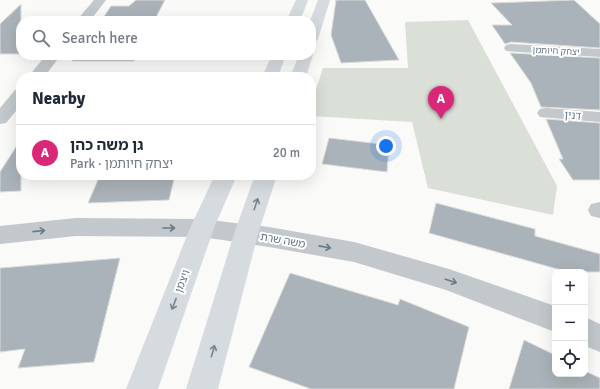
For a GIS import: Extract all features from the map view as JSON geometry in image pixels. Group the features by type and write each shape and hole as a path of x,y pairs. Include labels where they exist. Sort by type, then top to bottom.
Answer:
{"street":[{"path":"87,16 100,0"},
{"path":"295,16 302,0"},
{"path":"316,24 324,0"},
{"name":"יצחק חיותמן","path":"511,48 600,53"},
{"path":"40,72 50,60"},
{"path":"272,72 277,60"},
{"path":"300,72 304,60"},
{"path":"0,119 16,100"},
{"name":"דנין","path":"546,113 600,117"},
{"name":"ויצמן","path":"142,389 202,228 224,180"},
{"path":"202,389 246,234 264,180"},
{"name":"משה שרת","path":"0,235 76,228 202,228 246,234 354,252 449,280 552,317"},
{"path":"588,332 600,338"}],"shaded area":[{"path":"468,20 557,186 553,215 428,188 412,122 316,116 316,90 323,68 408,68 405,22"}],"building":[{"path":"136,0 165,0 157,16 104,16 111,6 129,6"},
{"path":"336,0 365,0 399,60 341,63 331,35"},
{"path":"574,0 600,24 600,48 511,42 505,44 492,25 512,25 491,3"},
{"path":"21,4 21,16 16,16 16,54 0,54 0,24"},
{"path":"510,53 600,58 600,110 541,107 531,83"},
{"path":"73,60 134,60 134,61 72,61"},
{"path":"546,119 600,123 600,180 573,180 559,159 563,159"},
{"path":"329,138 389,145 387,172 322,164"},
{"path":"16,147 16,180 21,180 21,191 0,192 0,172"},
{"path":"98,180 174,180 169,200 88,203"},
{"path":"436,203 535,229 535,236 600,254 600,272 588,272 588,269 557,269 429,233"},
{"path":"120,258 94,362 18,368 25,349 0,352 0,268"},
{"path":"290,273 398,305 400,299 469,327 454,389 311,389 249,367"},
{"path":"524,340 552,354 552,377 588,377 588,372 600,378 600,389 509,389"}],"place":[{"name":"גן משה כהן","path":"441,119"}]}
